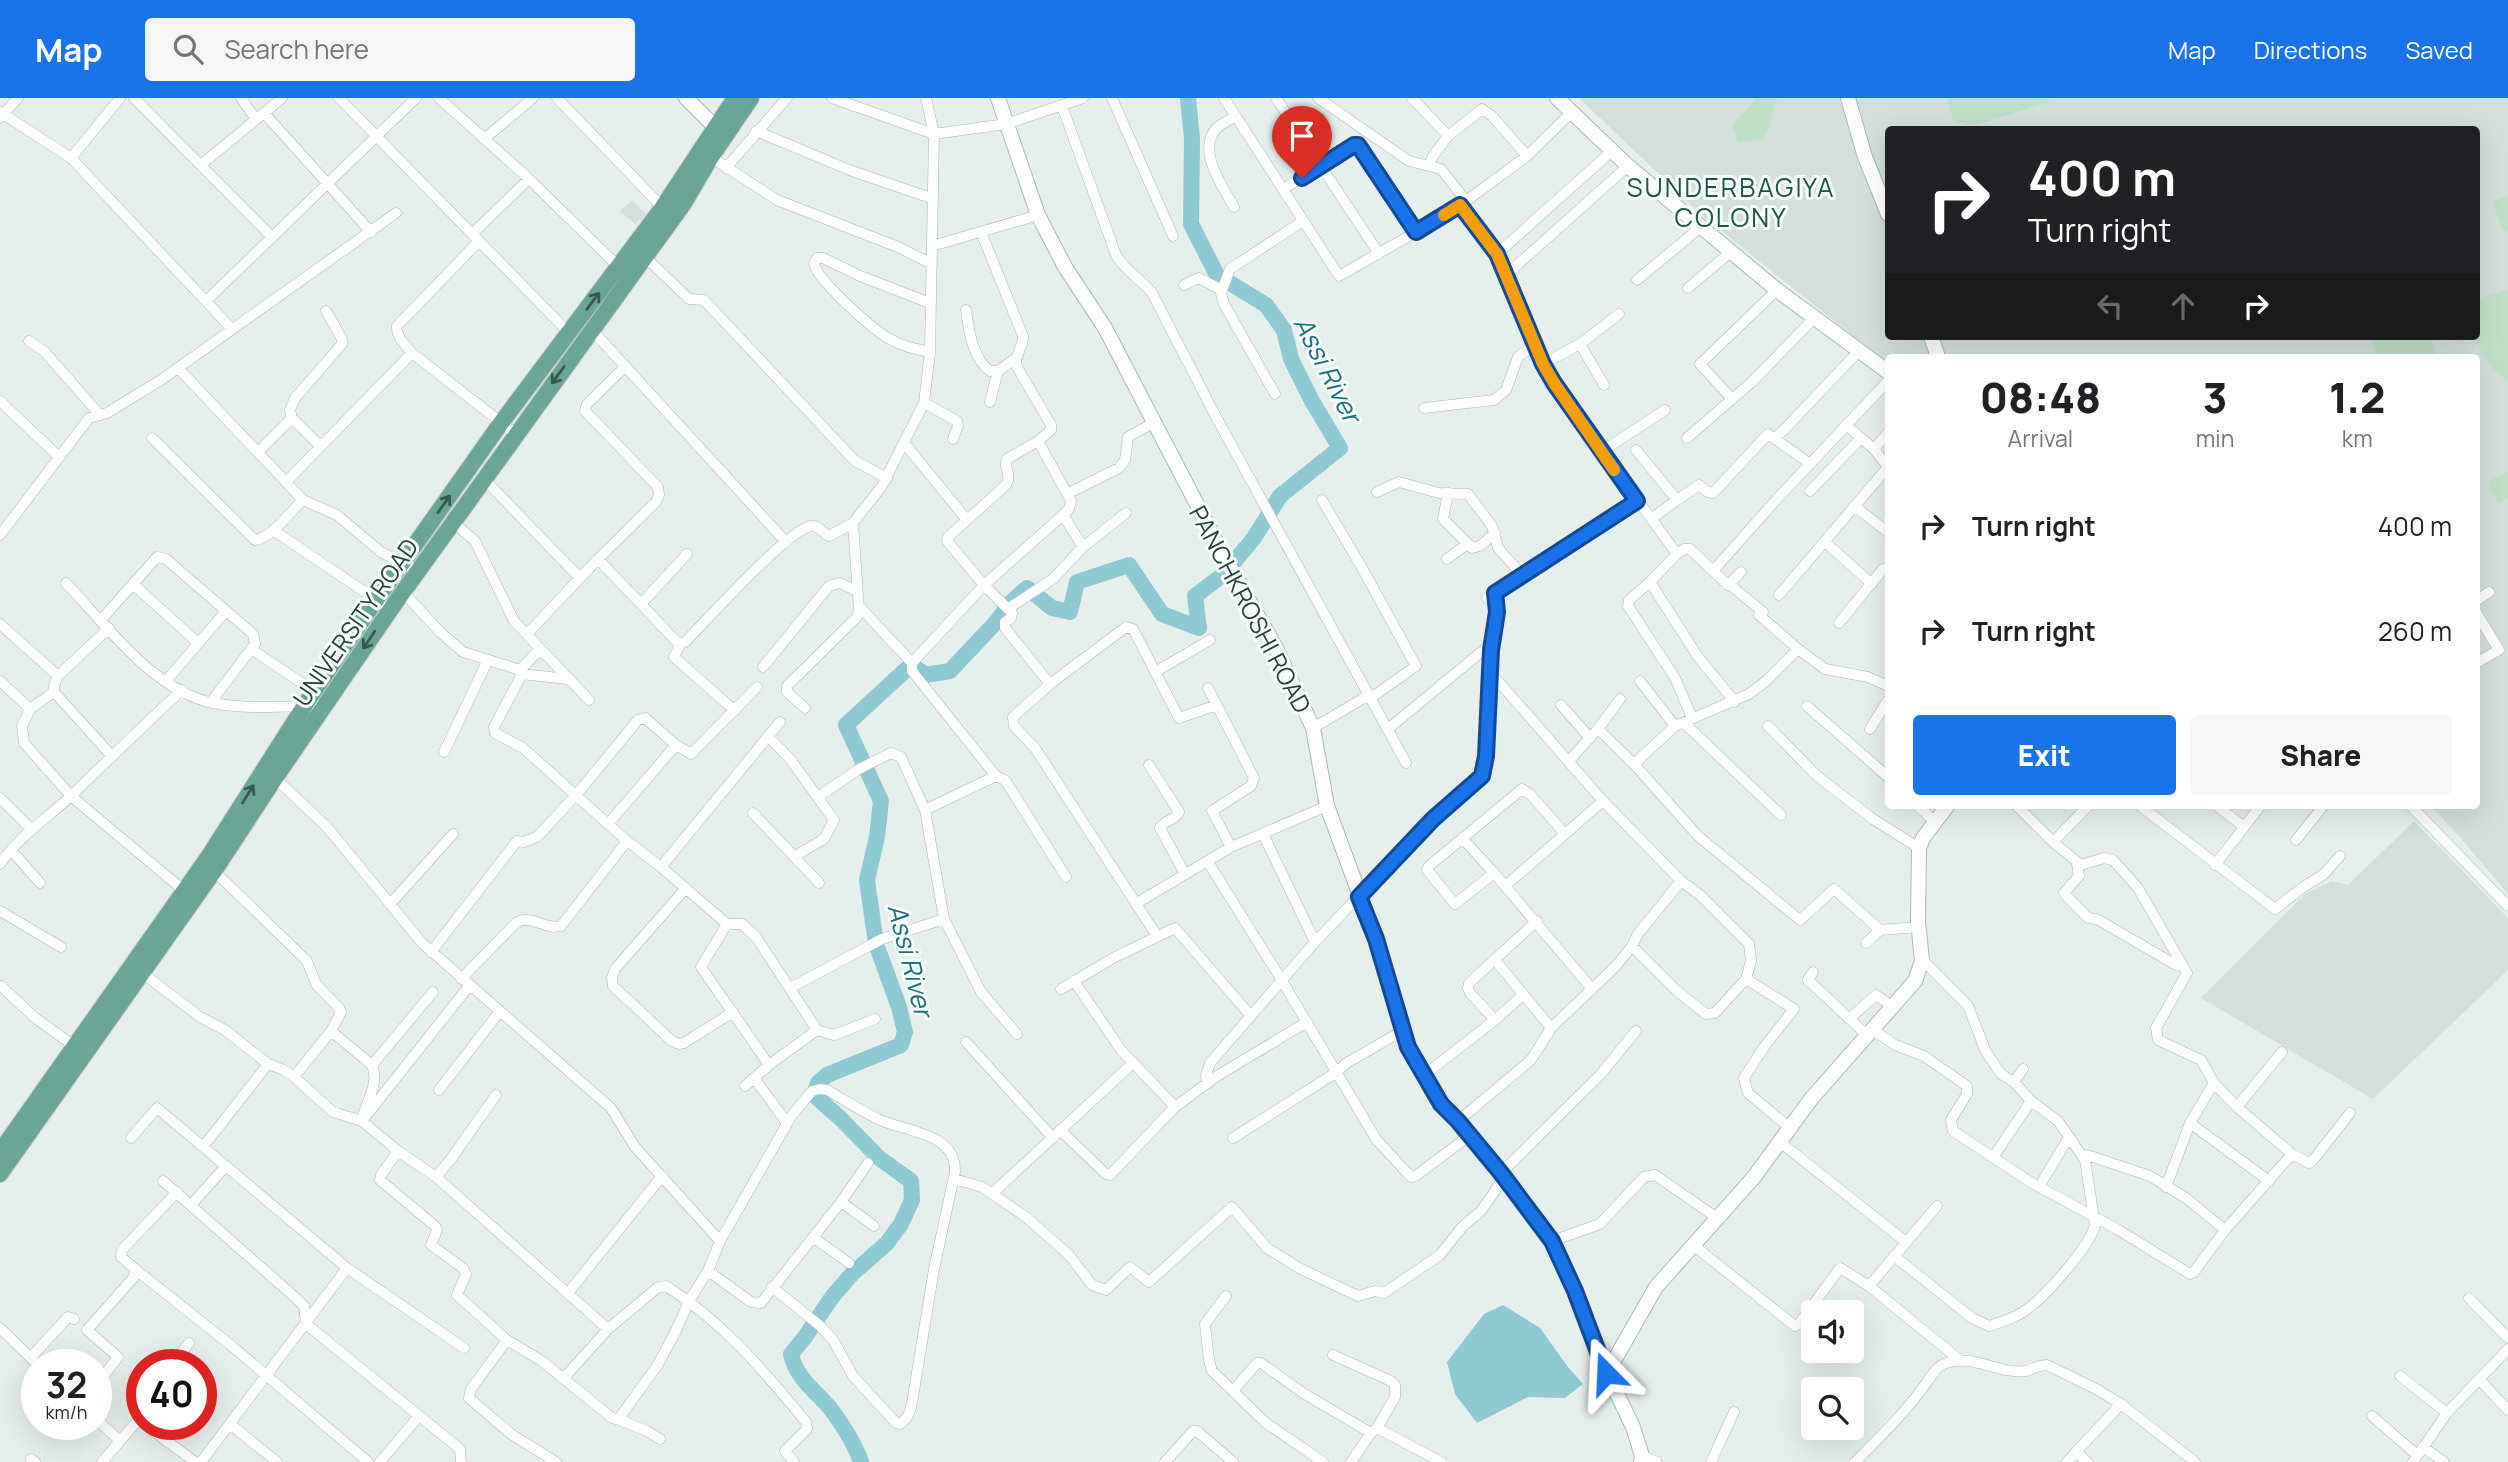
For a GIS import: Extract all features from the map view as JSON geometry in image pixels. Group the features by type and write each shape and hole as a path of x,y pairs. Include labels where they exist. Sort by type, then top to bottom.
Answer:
{"main road":[{"path":"209,867 314,691 376,600 501,423 575,339 668,212 721,132 734,98"},
{"name":"UNIVERSITY ROAD","path":"0,1174 141,972 189,895 275,778 390,609 516,434 575,339 592,329 624,272 645,257 668,212 711,157 721,132 751,98"},
{"path":"0,1152 74,1046 189,895"}],"street":[{"path":"18,98 1,115 71,158 232,329"},
{"path":"71,158 120,98"},
{"path":"134,98 272,237"},
{"path":"241,98 328,183 371,232"},
{"path":"201,164 282,98"},
{"path":"339,98 575,339"},
{"path":"206,302 416,98"},
{"path":"439,98 529,179 624,272"},
{"path":"484,139 533,98"},
{"path":"557,98 668,212"},
{"path":"686,98 721,132"},
{"path":"726,168 787,98"},
{"path":"832,98 934,134 1006,124 1083,98"},
{"path":"735,711 674,657 681,643 786,542 811,526 829,536 853,523 887,478 924,403 930,352 934,134 926,98"},
{"name":"PANCHKROSHI ROAD","path":"998,98 1038,215 1065,267 1105,328 1153,423 1276,648 1314,728 1327,806 1376,939 1408,1047 1441,1104 1502,1175 1552,1241 1575,1291 1606,1373 1633,1427 1642,1459"},
{"path":"1112,98 1173,236"},
{"path":"1225,98 1339,276 1463,203 1527,156 1572,112"},
{"path":"1276,98 1379,254"},
{"path":"1318,98 1409,161 1437,166 1445,173 1497,254 1543,364 1554,383 1601,452 1677,554"},
{"path":"1412,98 1448,136"},
{"path":"1557,98 1628,166 1777,290 1885,370"},
{"path":"1848,98 1865,156 1885,206"},
{"path":"1062,106 1116,255 1126,269 1152,293 1365,692 1406,763"},
{"path":"1429,165 1448,136 1482,109 1492,116 1527,156"},
{"path":"1234,207 1214,169 1209,152 1212,134 1236,116"},
{"path":"756,131 852,171 931,198"},
{"path":"1283,189 1358,145 1416,232"},
{"path":"1497,254 1612,151"},
{"path":"711,157 778,200 898,247 932,264"},
{"path":"1506,275 1628,166"},
{"path":"516,434 412,353 398,337 397,326 529,179"},
{"path":"0,535 89,418 107,413 178,368 396,213"},
{"path":"932,246 1038,215"},
{"path":"1275,394 1224,304 1222,289 1227,273 1233,267 1303,221"},
{"path":"1637,280 1702,226"},
{"path":"981,232 1023,336 1022,347 1016,358 998,371 990,402"},
{"path":"1688,288 1732,251"},
{"path":"645,257 689,299 704,300 855,461 887,478"},
{"path":"930,303 860,276 823,258 817,258 814,263 815,268 833,289 870,325 904,346 930,352"},
{"path":"1184,285 1199,278 1222,289"},
{"path":"1732,399 1700,365 1777,290"},
{"path":"966,310 978,358 986,369 998,371"},
{"path":"320,446 292,418 290,410 295,398 342,344 342,338 326,311"},
{"path":"1543,364 1580,344 1619,314"},
{"path":"1687,438 1753,381 1814,318"},
{"path":"592,329 786,542"},
{"path":"29,341 44,351 100,415"},
{"path":"1424,408 1486,402 1501,396 1506,390 1518,357 1535,344"},
{"path":"1580,344 1604,385"},
{"path":"1776,438 1859,351"},
{"path":"286,482 412,353"},
{"path":"1016,358 1017,367 1051,425 1049,433 1005,461 1009,481 948,537 947,543 1007,607 1012,615 1005,622 1005,628 1050,684"},
{"path":"527,634 656,502 659,495 657,487 584,411 587,404 626,366"},
{"path":"178,368 303,500 337,516 381,552 418,570"},
{"path":"1713,571 1885,384"},
{"path":"0,401 58,456"},
{"path":"924,403 957,421 953,439"},
{"path":"1601,452 1665,410"},
{"path":"258,452 292,418"},
{"path":"1067,494 1119,468 1125,460 1128,437 1153,423"},
{"path":"1846,425 1874,449 1885,463"},
{"path":"1651,519 1699,485 1707,492 1713,493 1765,435 1770,434 1810,463"},
{"path":"1874,449 1885,436"},
{"path":"152,438 255,540 262,539 273,530 303,500"},
{"path":"1810,491 1861,438"},
{"path":"912,666 984,585 1071,506 1038,441"},
{"path":"905,444 967,520"},
{"path":"1636,450 1677,500"},
{"path":"1779,595 1885,470"},
{"path":"484,479 580,578"},
{"path":"1377,492 1399,482 1431,492 1468,494 1492,526 1498,548 1523,576"},
{"path":"1448,493 1443,519 1467,544 1475,548 1495,533"},
{"path":"1314,728 1413,670 1415,662 1322,500"},
{"path":"1207,1084 1207,1069 1210,1063 1315,942 1433,819 1482,776 1486,756 1492,643 1497,612 1491,595 1637,501"},
{"path":"1854,506 1885,530"},
{"path":"1007,607 1053,579 1083,547 1126,513"},
{"path":"1063,515 1083,547"},
{"path":"453,522 475,541 514,621 589,700"},
{"path":"805,708 787,692 786,686 857,617 859,606 853,523"},
{"path":"273,530 390,609"},
{"path":"1825,542 1872,584"},
{"path":"1447,559 1467,544"},
{"path":"1684,722 1675,678 1628,606 1629,600 1684,549 1690,549 1798,649 1825,668 1868,677 1885,685"},
{"path":"641,604 687,554"},
{"path":"101,620 157,557 162,557 184,573 253,634 255,644 211,702"},
{"path":"598,559 681,643"},
{"path":"1839,623 1883,569"},
{"path":"1730,584 1741,572"},
{"path":"763,667 829,586 836,582 857,591"},
{"path":"1650,582 1698,657 1735,702"},
{"path":"66,583 152,673 182,691 211,702 247,707 325,705"},
{"path":"133,584 198,643"},
{"path":"403,592 440,632 463,652 521,672 568,679"},
{"path":"2480,598 2489,592"},
{"path":"859,606 912,666 996,776 1005,780 1066,877"},
{"path":"166,681 226,611"},
{"path":"2480,620 2499,650 2480,661"},
{"path":"0,624 58,676"},
{"path":"1157,936 1035,748 1012,722 1013,717 1050,684 1126,627 1133,629 1179,718 1217,705"},
{"path":"109,628 58,676 54,692 30,709 22,726 24,743 71,796 189,895"},
{"path":"1155,672 1210,640"},
{"path":"1388,729 1492,643"},
{"path":"251,649 314,691"},
{"path":"540,649 521,672 494,731 523,748 627,841 727,923 747,927 817,1030 834,1035 875,1019"},
{"path":"1634,764 1684,722 1735,702 1765,682 1798,649"},
{"path":"444,752 488,660"},
{"path":"1491,673 1603,801 1681,881 1700,895 1749,944 1751,961 1746,979 1715,1013 1706,1014 1677,991 1632,946"},
{"path":"0,681 30,709"},
{"path":"1640,681 1781,815"},
{"path":"431,952 517,841 524,842 537,836 576,795 640,718 645,718 676,745 693,754 757,687"},
{"path":"1208,688 1254,778 1251,786 1212,811 1231,847"},
{"path":"0,864 31,829 71,796 111,755 182,691"},
{"path":"54,692 111,755"},
{"path":"1569,761 1620,699"},
{"path":"1561,705 1590,738"},
{"path":"1870,729 1885,705"},
{"path":"1807,706 1885,774"},
{"path":"661,867 779,722"},
{"path":"1768,726 1817,776 1873,819 1919,848"},
{"path":"1598,729 1634,764 1698,836 1800,920 1834,889 1880,930"},
{"path":"768,736 790,759 833,817 834,825 824,839 795,856"},
{"path":"608,824 676,745"},
{"path":"818,797 871,762 891,753 901,757 925,810 944,919 981,992 1017,1034"},
{"path":"1149,765 1179,812 1160,828 1185,874"},
{"path":"925,810 996,776"},
{"path":"275,778 327,827 431,952 611,1108 635,1147 720,1241"},
{"path":"1494,873 1458,903 1452,902 1427,870 1522,789 1530,794 1565,834"},
{"path":"0,798 31,829"},
{"path":"1505,886 1603,801"},
{"path":"1137,903 1231,847 1327,806"},
{"path":"1922,809 1935,821"},
{"path":"1606,1373 1656,1287 1754,1177 1811,1099 1915,981 1920,971 1921,958 1919,848 1945,809"},
{"path":"2020,809 2077,864 2079,876 2064,893 2066,898 2088,918 2097,919 2174,964 2183,966"},
{"path":"2053,842 2085,809"},
{"path":"2144,809 2275,909 2324,874 2340,856"},
{"path":"2221,809 2244,827"},
{"path":"2215,865 2258,809"},
{"path":"2296,840 2321,809"},
{"path":"2414,809 2508,906"},
{"path":"753,813 819,883"},
{"path":"391,903 453,834"},
{"path":"1263,834 1315,942"},
{"path":"1462,838 1537,921 1592,989"},
{"path":"362,1121 465,982 517,922 529,919 549,927 561,926 627,841"},
{"path":"11,850 40,883"},
{"path":"2077,864 2109,858 2118,864 2138,888 2183,966 2187,976 2156,1028 2155,1035 2158,1040 2201,1060 2214,1083 2237,1107 2304,1162 2309,1163 2314,1159 2350,1113"},
{"path":"1208,862 1282,979 1377,1139 1412,1177 1469,1136"},
{"path":"209,867 310,965 316,984 341,1012 331,1031 294,1077"},
{"path":"1458,1121 1531,1060 1551,1028 1632,946 1638,934 1681,881"},
{"path":"686,888 615,970 613,986 671,1041 679,1044 733,1013"},
{"path":"0,911 61,947"},
{"path":"790,988 877,941 944,919"},
{"path":"1495,1020 1468,988 1469,984 1537,921"},
{"path":"727,923 701,967 769,1065"},
{"path":"1866,943 1880,930 1919,927"},
{"path":"1061,989 1171,928 1178,929 1250,1015"},
{"path":"1894,1256 1972,1318 1989,1325 2015,1317 2031,1306 2093,1234 2085,1160 2057,1121 2014,1082 2001,1074 1986,1052 1968,1006 1921,958"},
{"path":"1495,960 1551,1028"},
{"path":"141,972 200,1017 225,1030 268,1064 294,1077 333,1112 362,1121 398,1151 436,1177 608,1329"},
{"path":"1813,972 1808,980 1849,1018 1870,1033 1924,1056 1967,1086 1967,1094 1951,1120 1953,1131 2039,1187 2190,1274 2292,1154"},
{"path":"1746,979 1794,1009 1763,1047 1744,1078 1748,1093 1790,1128"},
{"path":"1074,981 1121,1049 1175,1107"},
{"path":"1,986 34,1017 74,1046"},
{"path":"362,1121 363,1110 374,1088 372,1065 433,992"},
{"path":"1423,1076 1523,995"},
{"path":"1849,1018 1876,995 1893,1007"},
{"path":"439,1090 500,1010"},
{"path":"966,1042 1057,1134 1110,1175 1175,1107 1307,1022"},
{"path":"745,1086 817,1030"},
{"path":"1233,1138 1337,1072 1345,1064 1404,1030"},
{"path":"331,1031 372,1065"},
{"path":"954,1179 982,1187 1026,1217 1069,1255 1092,1285 1106,1290 1130,1267 1149,1282 1232,1207 1267,1248 1299,1268 1357,1296 1375,1291 1384,1293 1440,1255 1462,1227 1481,1211 1502,1175 1600,1075 1636,1031"},
{"path":"2237,1107 2282,1052"},
{"path":"996,1190 1133,1063"},
{"path":"203,1147 268,1064"},
{"path":"2014,1082 2024,1069"},
{"path":"754,1079 787,1123"},
{"path":"2166,1187 2190,1123 2214,1083"},
{"path":"617,1419 657,1366 676,1333 689,1301 708,1271 720,1241 804,1098 816,1090 827,1090 881,1121 921,1131 950,1153 954,1160 954,1179 932,1281 912,1404 904,1422 896,1423 853,1376 832,1340 816,1322 772,1287"},
{"path":"436,1177 496,1095"},
{"path":"1994,1156 2032,1101"},
{"path":"131,1138 157,1108 347,1268 464,1348"},
{"path":"2190,1123 2269,1181"},
{"path":"2039,1187 2069,1137"},
{"path":"1780,1142 1906,1242"},
{"path":"398,1151 380,1180 438,1230 431,1245 463,1268 466,1274 457,1295 507,1340 542,1361 612,1418 647,1430 660,1439"},
{"path":"2087,1155 2150,1176 2186,1198 2225,1230"},
{"path":"708,1271 756,1304 761,1303 814,1238 868,1163"},
{"path":"192,1204 225,1167"},
{"path":"1552,1241 1600,1224 1644,1177 1649,1175 1655,1175 1717,1218"},
{"path":"568,1293 662,1176"},
{"path":"163,1181 297,1299 304,1306 306,1324 460,1449 461,1462"},
{"path":"177,1192 122,1250 121,1257 233,1347 368,1462"},
{"path":"841,1202 874,1226"},
{"path":"1868,1286 1937,1206"},
{"path":"814,1238 849,1264"},
{"path":"1693,1245 1794,1326 1799,1324 1840,1268 1868,1286 1961,1362"},
{"path":"201,1462 267,1378 347,1268"},
{"path":"87,1330 134,1277 135,1269"},
{"path":"563,1379 608,1329 660,1286 666,1286 689,1301 739,1343 806,1422 807,1429 785,1451 794,1462"},
{"path":"1226,1296 1205,1324 1212,1371 1266,1423 1323,1462"},
{"path":"2469,1298 2508,1338"},
{"path":"63,1310 109,1349"},
{"path":"39,1349 68,1317 74,1319"},
{"path":"0,1328 22,1349"},
{"path":"507,1340 471,1389 469,1398 512,1434 555,1462"},
{"path":"184,1349 189,1343"},
{"path":"2418,1455 2447,1413 2508,1349"},
{"path":"112,1352 118,1357 112,1365"},
{"path":"1333,1355 1395,1385 1395,1397 1351,1462"},
{"path":"1855,1462 1907,1411 1937,1368 1950,1362 2027,1371 2038,1365 2047,1365 2121,1404 2195,1462"},
{"path":"1233,1391 1257,1363 1261,1363 1303,1393 1441,1462"},
{"path":"2400,1376 2447,1413"},
{"path":"2479,1379 2508,1410"},
{"path":"2067,1462 2121,1404"},
{"path":"1711,1462 1734,1412"},
{"path":"380,1462 419,1416"},
{"path":"2372,1416 2418,1455 2444,1462"},
{"path":"230,1423 269,1460"},
{"path":"1165,1462 1197,1431 1233,1462"},
{"path":"112,1433 120,1440"},
{"path":"102,1462 126,1434"},
{"path":"167,1440 195,1462"},
{"path":"2077,1452 2087,1462"},
{"path":"1642,1459 1657,1462"}],"shaded area":[{"path":"1579,98 2508,98 2508,894 2434,809 2480,809 2480,354 1885,354 1885,362 1704,217"},
{"path":"632,200 647,215 635,224 620,211"},
{"path":"2414,821 2508,918 2508,970 2373,1099 2201,998 2305,894 2332,881 2348,885"}],"green space":[{"path":"1755,98 1777,98 1769,128 1763,139 1738,142 1732,126"},
{"path":"1947,98 2048,98 2049,102 1971,126 1953,120"},
{"path":"2508,195 2508,231 2504,232 2492,202"},
{"path":"2508,289 2508,382 2491,367 2475,340 2480,340 2480,299"},
{"path":"2432,340 2436,354 2377,354 2371,341"},
{"path":"2508,471 2508,498 2498,504 2487,482"}],"water":[{"path":"1503,1305 1540,1328 1583,1384 1565,1398 1528,1397 1477,1423 1455,1394 1447,1362 1484,1314"}],"waterway":[{"name":"Assi River","path":"861,1462 844,1427 802,1378 791,1354 832,1297 852,1274 887,1243 901,1224 912,1200 911,1181 879,1158 814,1095 818,1083 827,1075 901,1045 905,1032 899,1007 876,944 867,880 877,837 881,801 846,725 911,665 926,675 950,671 997,621 1009,604 1027,588 1052,608 1070,612 1077,582 1129,565 1162,614 1199,628 1195,596 1224,574 1254,538 1280,496 1340,448 1291,359 1284,330 1266,305 1217,275 1191,224 1192,139 1188,98"}],"slow traffic":[{"path":"1444,215 1460,205 1497,254 1543,364 1614,470"}],"district":[{"name":"SUNDERBAGIYA COLONY","path":"1731,202"}],"route":[{"path":"1302,178 1358,145 1416,232 1460,205 1497,254 1543,364 1554,383 1637,501 1495,593 1497,612 1491,650 1486,756 1482,776 1433,819 1359,897 1376,939 1408,1047 1423,1076 1441,1104 1501,1173 1546,1231 1575,1291 1606,1373"}]}
